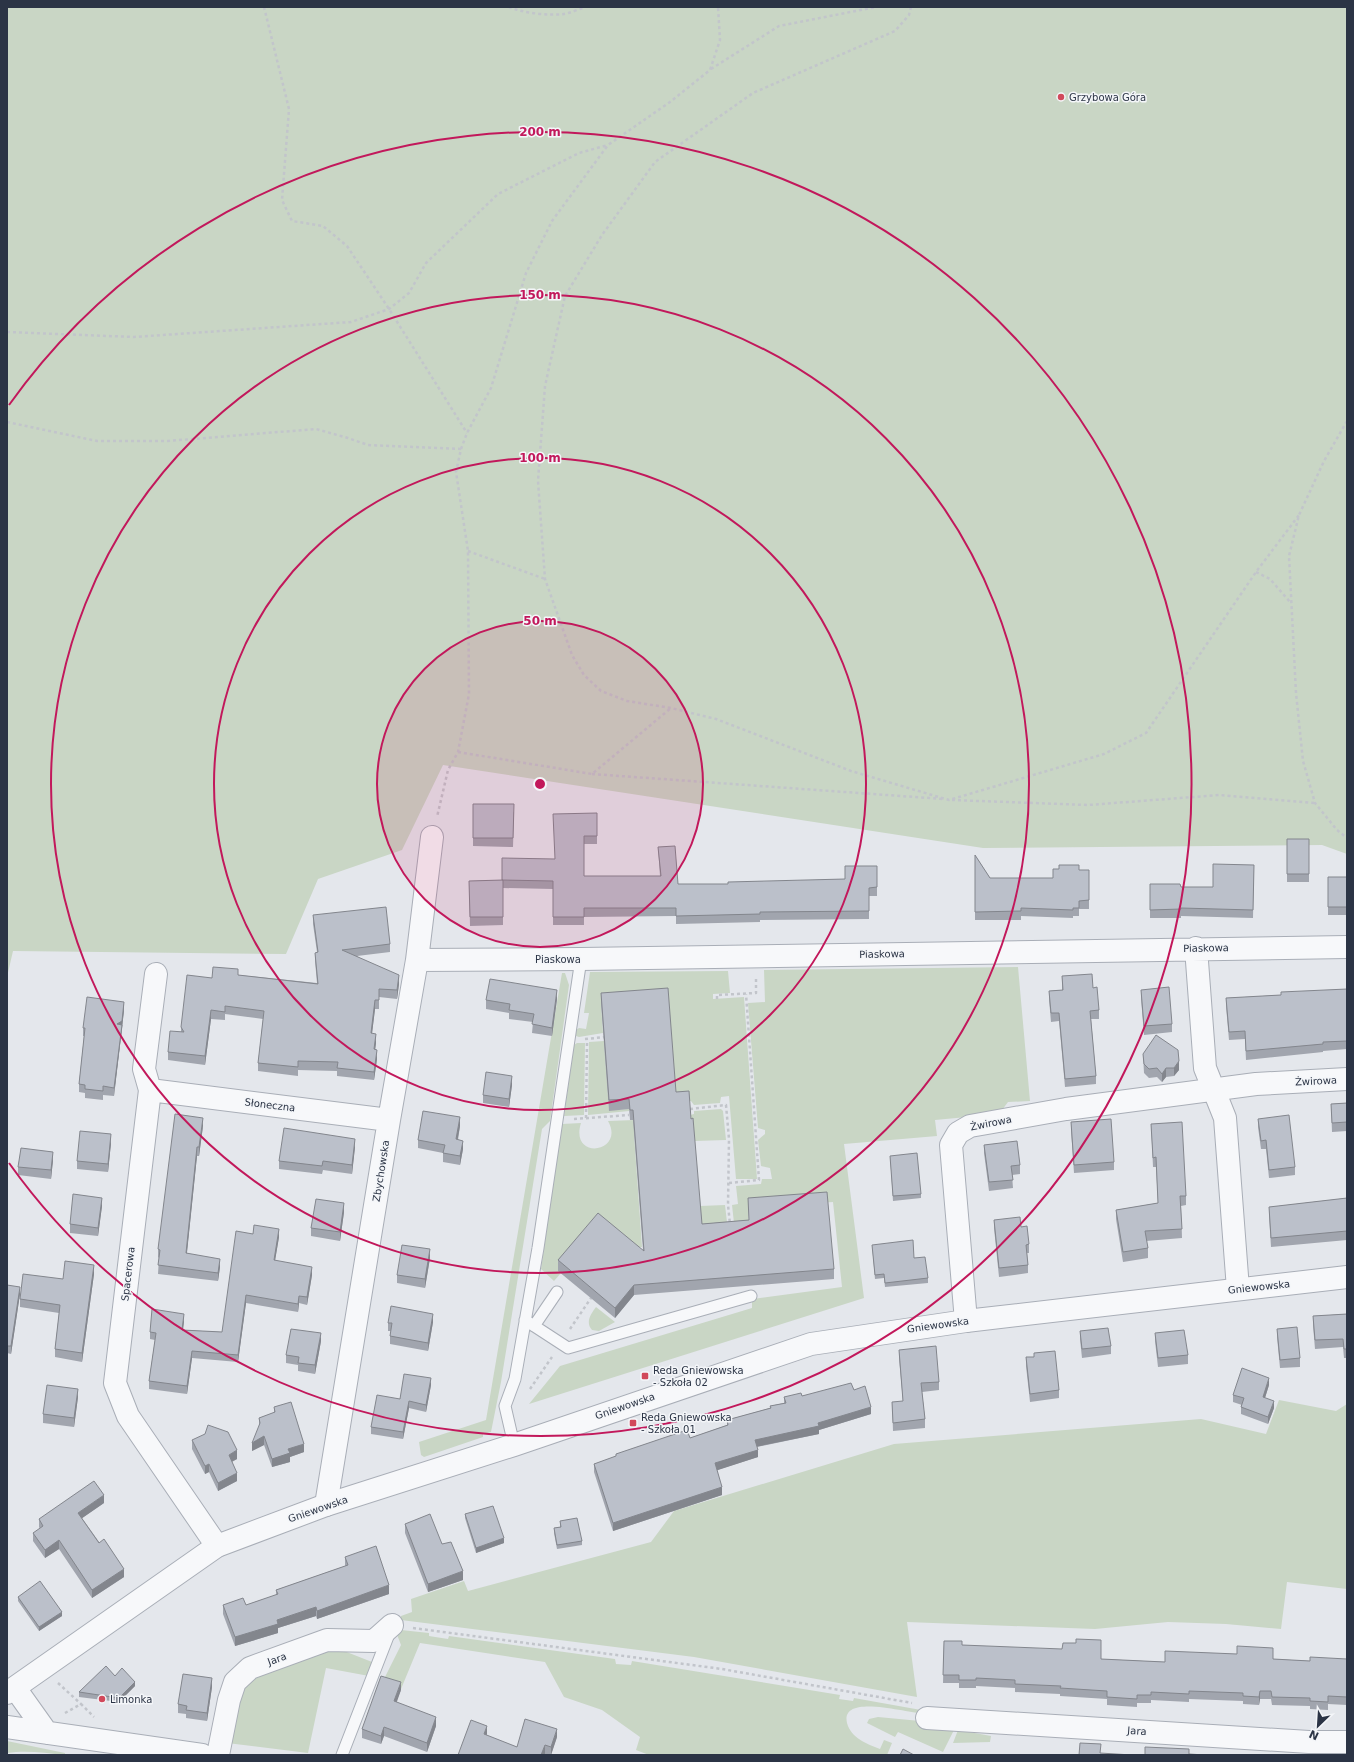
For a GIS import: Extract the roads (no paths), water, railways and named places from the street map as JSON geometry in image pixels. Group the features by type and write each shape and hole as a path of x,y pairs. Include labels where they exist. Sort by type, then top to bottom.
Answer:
{"street":[{"name":"Zbychowska","path":"326,1505 389,1120 418,960 432,837"},
{"name":"Piaskowa","path":"418,960 581,959 1347,946"},
{"path":"1196,948 1205,1068 1225,1118 1238,1289"},
{"name":"Spacerowa","path":"156,974 144,1069 150,1090 115,1383 128,1416 217,1546"},
{"name":"Żwirowa","path":"966,1321 951,1145 958,1133 970,1126 1066,1109 1214,1091 1256,1084 1347,1079"},
{"name":"Słoneczna","path":"150,1090 389,1120"},
{"name":"Gniewowska","path":"11,1690 217,1546 326,1505 514,1445 811,1344 966,1321 1347,1277"},
{"name":"Jara","path":"218,1755 229,1700 236,1682 250,1668 327,1640 374,1641 400,1626"},
{"path":"11,1690 47,1733"},
{"name":"Jara","path":"922,1711 1309,1742 1347,1742"},
{"path":"7,1727 202,1755"}],"lane":[{"path":"514,1445 505,1406 515,1379 530,1323 538,1248 581,959"},
{"path":"530,1323 557,1292"},
{"path":"530,1323 568,1348 751,1296"},
{"path":"342,1755 400,1626"}],"place":[{"name":"Grzybowa Góra","path":"1061,97"},
{"name":"Reda Gniewowska - Szkoła 02","path":"645,1376"},
{"name":"Reda Gniewowska - Szkoła 01","path":"633,1423"},
{"name":"Limonka","path":"102,1699"}]}
